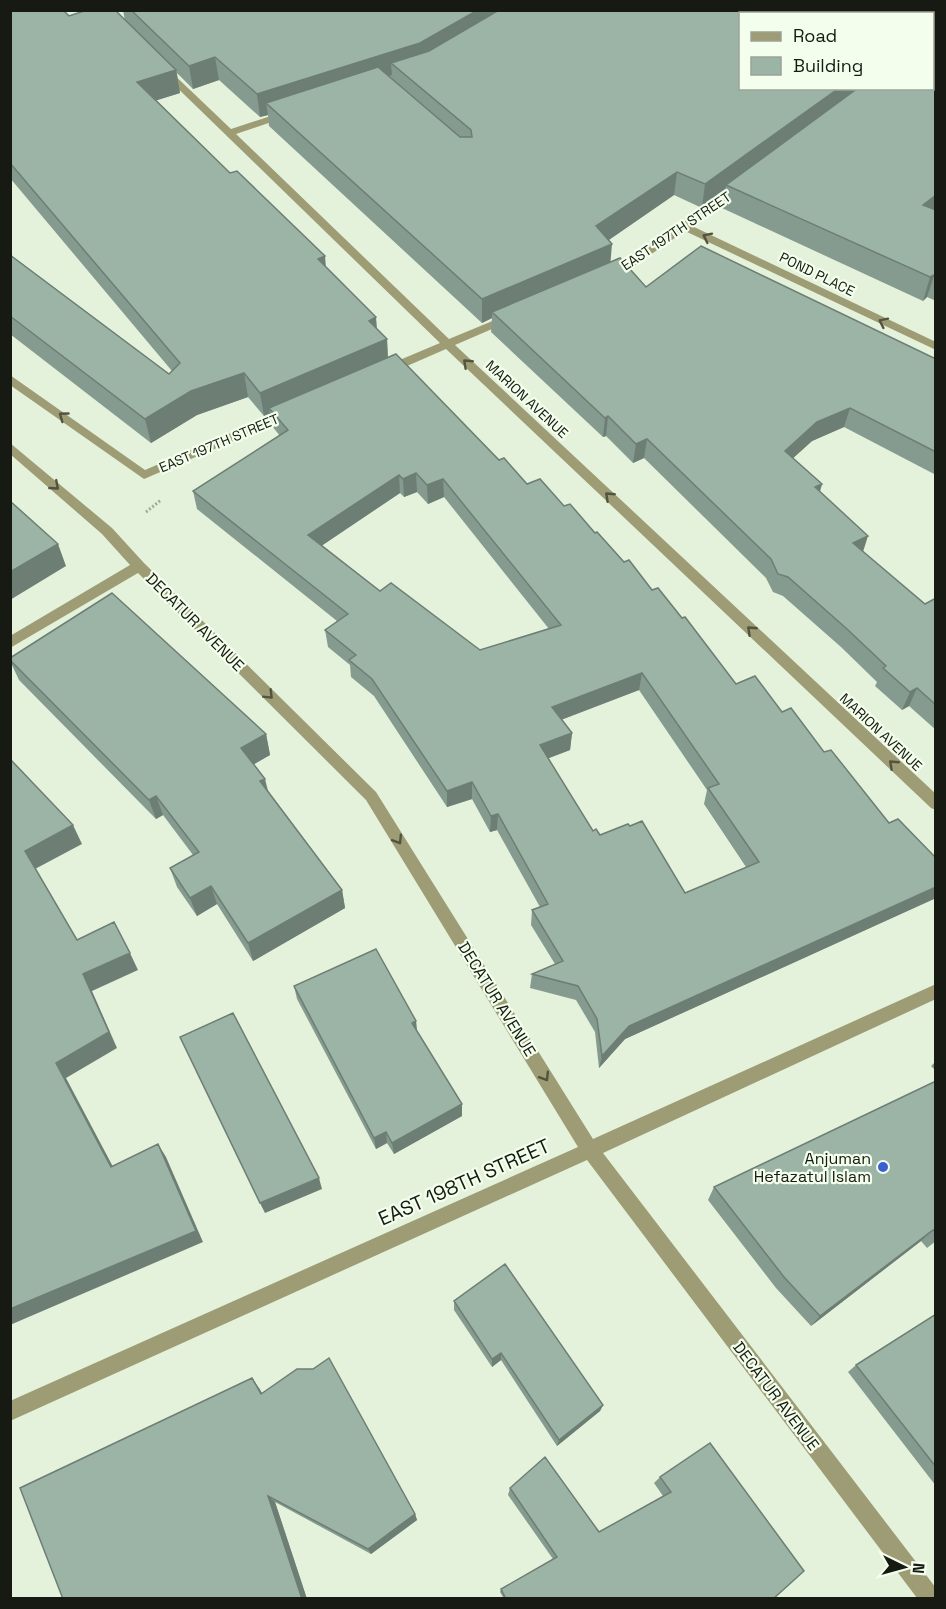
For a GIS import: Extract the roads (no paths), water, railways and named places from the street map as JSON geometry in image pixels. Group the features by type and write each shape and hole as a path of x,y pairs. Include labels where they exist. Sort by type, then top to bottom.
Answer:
{"street":[{"name":"MARION AVENUE","path":"152,58 447,344 936,804"},
{"path":"229,134 298,111"},
{"name":"EAST 197TH STREET","path":"603,278 624,268 753,179"},
{"name":"POND PLACE","path":"686,227 936,347"},
{"path":"371,377 526,310"},
{"name":"EAST 197TH STREET","path":"10,379 144,475 306,405"},
{"name":"DECATUR AVENUE","path":"10,447 107,531 139,566 371,796 590,1150 930,1599"},
{"path":"10,643 139,566"},
{"name":"EAST 198TH STREET","path":"10,1410 590,1150 936,991"}],"place":[{"name":"Anjuman Hefazatul Islam","path":"883,1167"}]}
